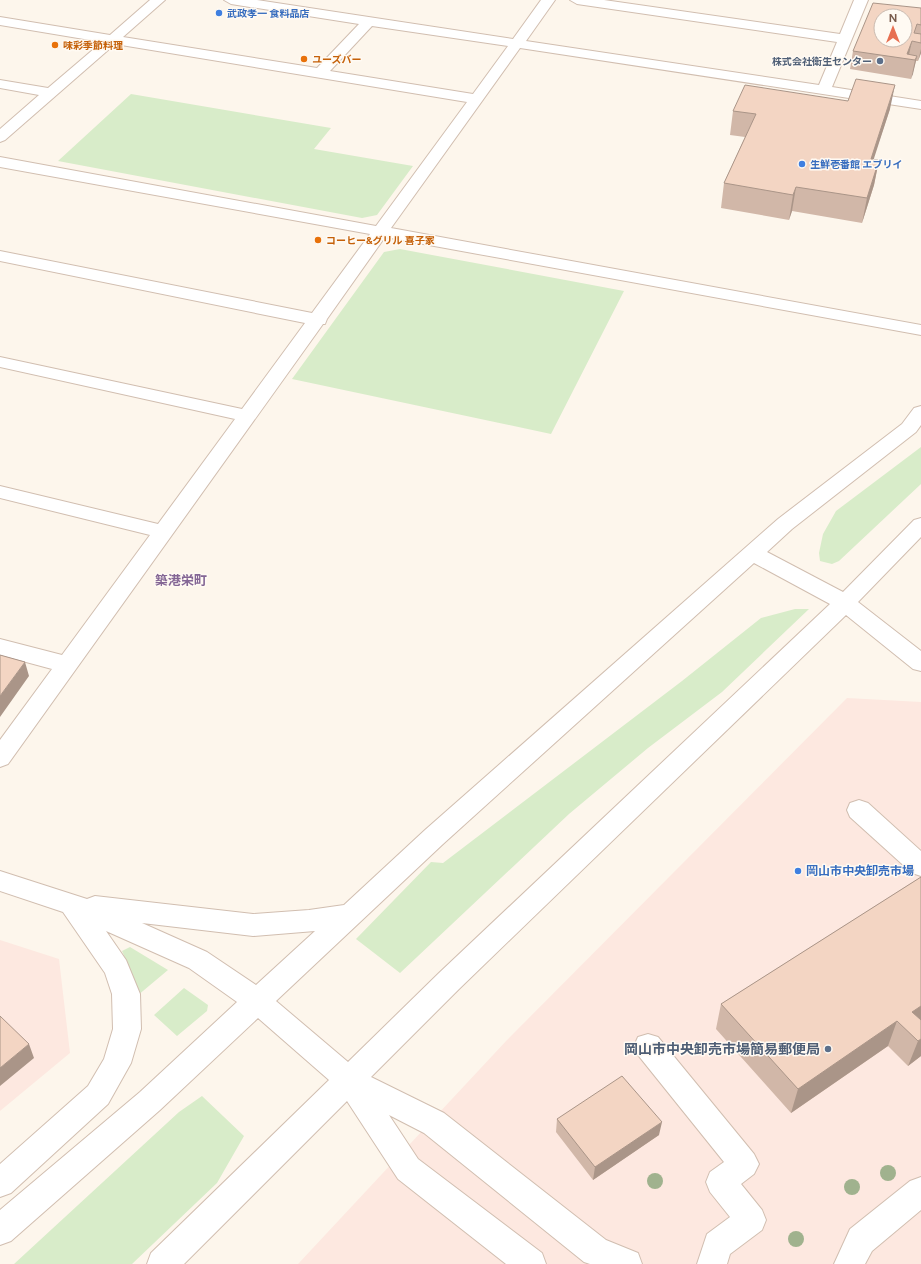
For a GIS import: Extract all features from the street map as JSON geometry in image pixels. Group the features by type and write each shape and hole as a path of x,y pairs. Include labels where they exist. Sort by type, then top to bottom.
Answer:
{"street":[{"path":"0,137 158,0"},
{"path":"231,0 921,105"},
{"path":"0,758 319,320 548,0"},
{"path":"577,0 845,39"},
{"path":"824,90 861,0"},
{"path":"0,21 478,99"},
{"path":"320,73 368,21"},
{"path":"0,84 50,93"},
{"path":"0,162 381,233 921,330"},
{"path":"0,256 319,320"},
{"path":"0,362 249,416"},
{"path":"0,1230 150,1101 256,1001 353,914 434,837 785,524 909,428 921,412"},
{"path":"0,492 164,532"},
{"path":"162,1264 350,1081 450,981 845,603 921,525"},
{"path":"753,554 845,603 921,663"},
{"path":"0,647 68,665"},
{"path":"859,810 921,866"},
{"path":"0,881 72,904 198,960 256,1001 350,1081 434,1123 595,1251 627,1264"},
{"path":"72,904 246,925 309,920 353,914"},
{"path":"0,1183 98,1095 117,1063 126,1029 126,994 117,968 72,904"},
{"path":"648,1046 744,1164 721,1182 752,1220 718,1245 712,1264"},
{"path":"350,1081 408,1169 531,1264"},
{"path":"849,1264 861,1240 921,1191"}],"shaded area":[{"name":"岡山市中央卸売市場","path":"847,698 921,702 921,1264 298,1264 507,1040"},
{"path":"0,940 59,959 70,1053 0,1111"}],"green space":[{"path":"131,94 331,128 314,149 413,166 377,215 362,218 58,161"},
{"path":"400,249 624,291 551,434 292,379 384,252"},
{"path":"921,447 921,484 839,561 832,564 820,561 819,553 823,534 836,511"},
{"path":"795,609 809,609 722,692 648,748 569,814 400,973 356,939 431,862 443,863 682,681 761,618"},
{"path":"130,947 168,970 137,996 127,962 122,951"},
{"path":"184,988 208,1005 207,1011 177,1036 154,1015"},
{"path":"202,1096 244,1136 217,1183 132,1264 14,1264 179,1112"}],"building":[{"path":"873,3 921,8 921,25 917,24 914,33 921,34 921,43 913,41 913,8 873,8 873,48 909,48 907,54 917,56 915,60 853,51"},
{"path":"856,79 895,85 871,159 879,160 867,198 796,187 793,195 724,183 756,114 733,111 745,85 848,101"},
{"path":"0,655 25,662 0,696"},
{"path":"921,877 921,1006 912,1012 921,1020 921,1039 918,1041 897,1021 798,1089 721,1004"},
{"path":"0,1016 29,1044 0,1068"},
{"path":"622,1076 662,1122 595,1167 557,1119"}],"place":[{"name":"武政孝一 食料品店","path":"219,13"},
{"name":"味彩季節料理","path":"55,45"},
{"name":"ユーズバー","path":"304,59"},
{"name":"株式会社衛生センター","path":"880,61"},
{"name":"生鮮壱番館 エブリイ","path":"802,164"},
{"name":"コーヒー&グリル 喜子家","path":"318,240"},
{"name":"岡山市中央卸売市場","path":"798,871"},
{"name":"岡山市中央卸売市場簡易郵便局","path":"828,1049"}],"district":[{"name":"築港栄町","path":"181,580"}]}
